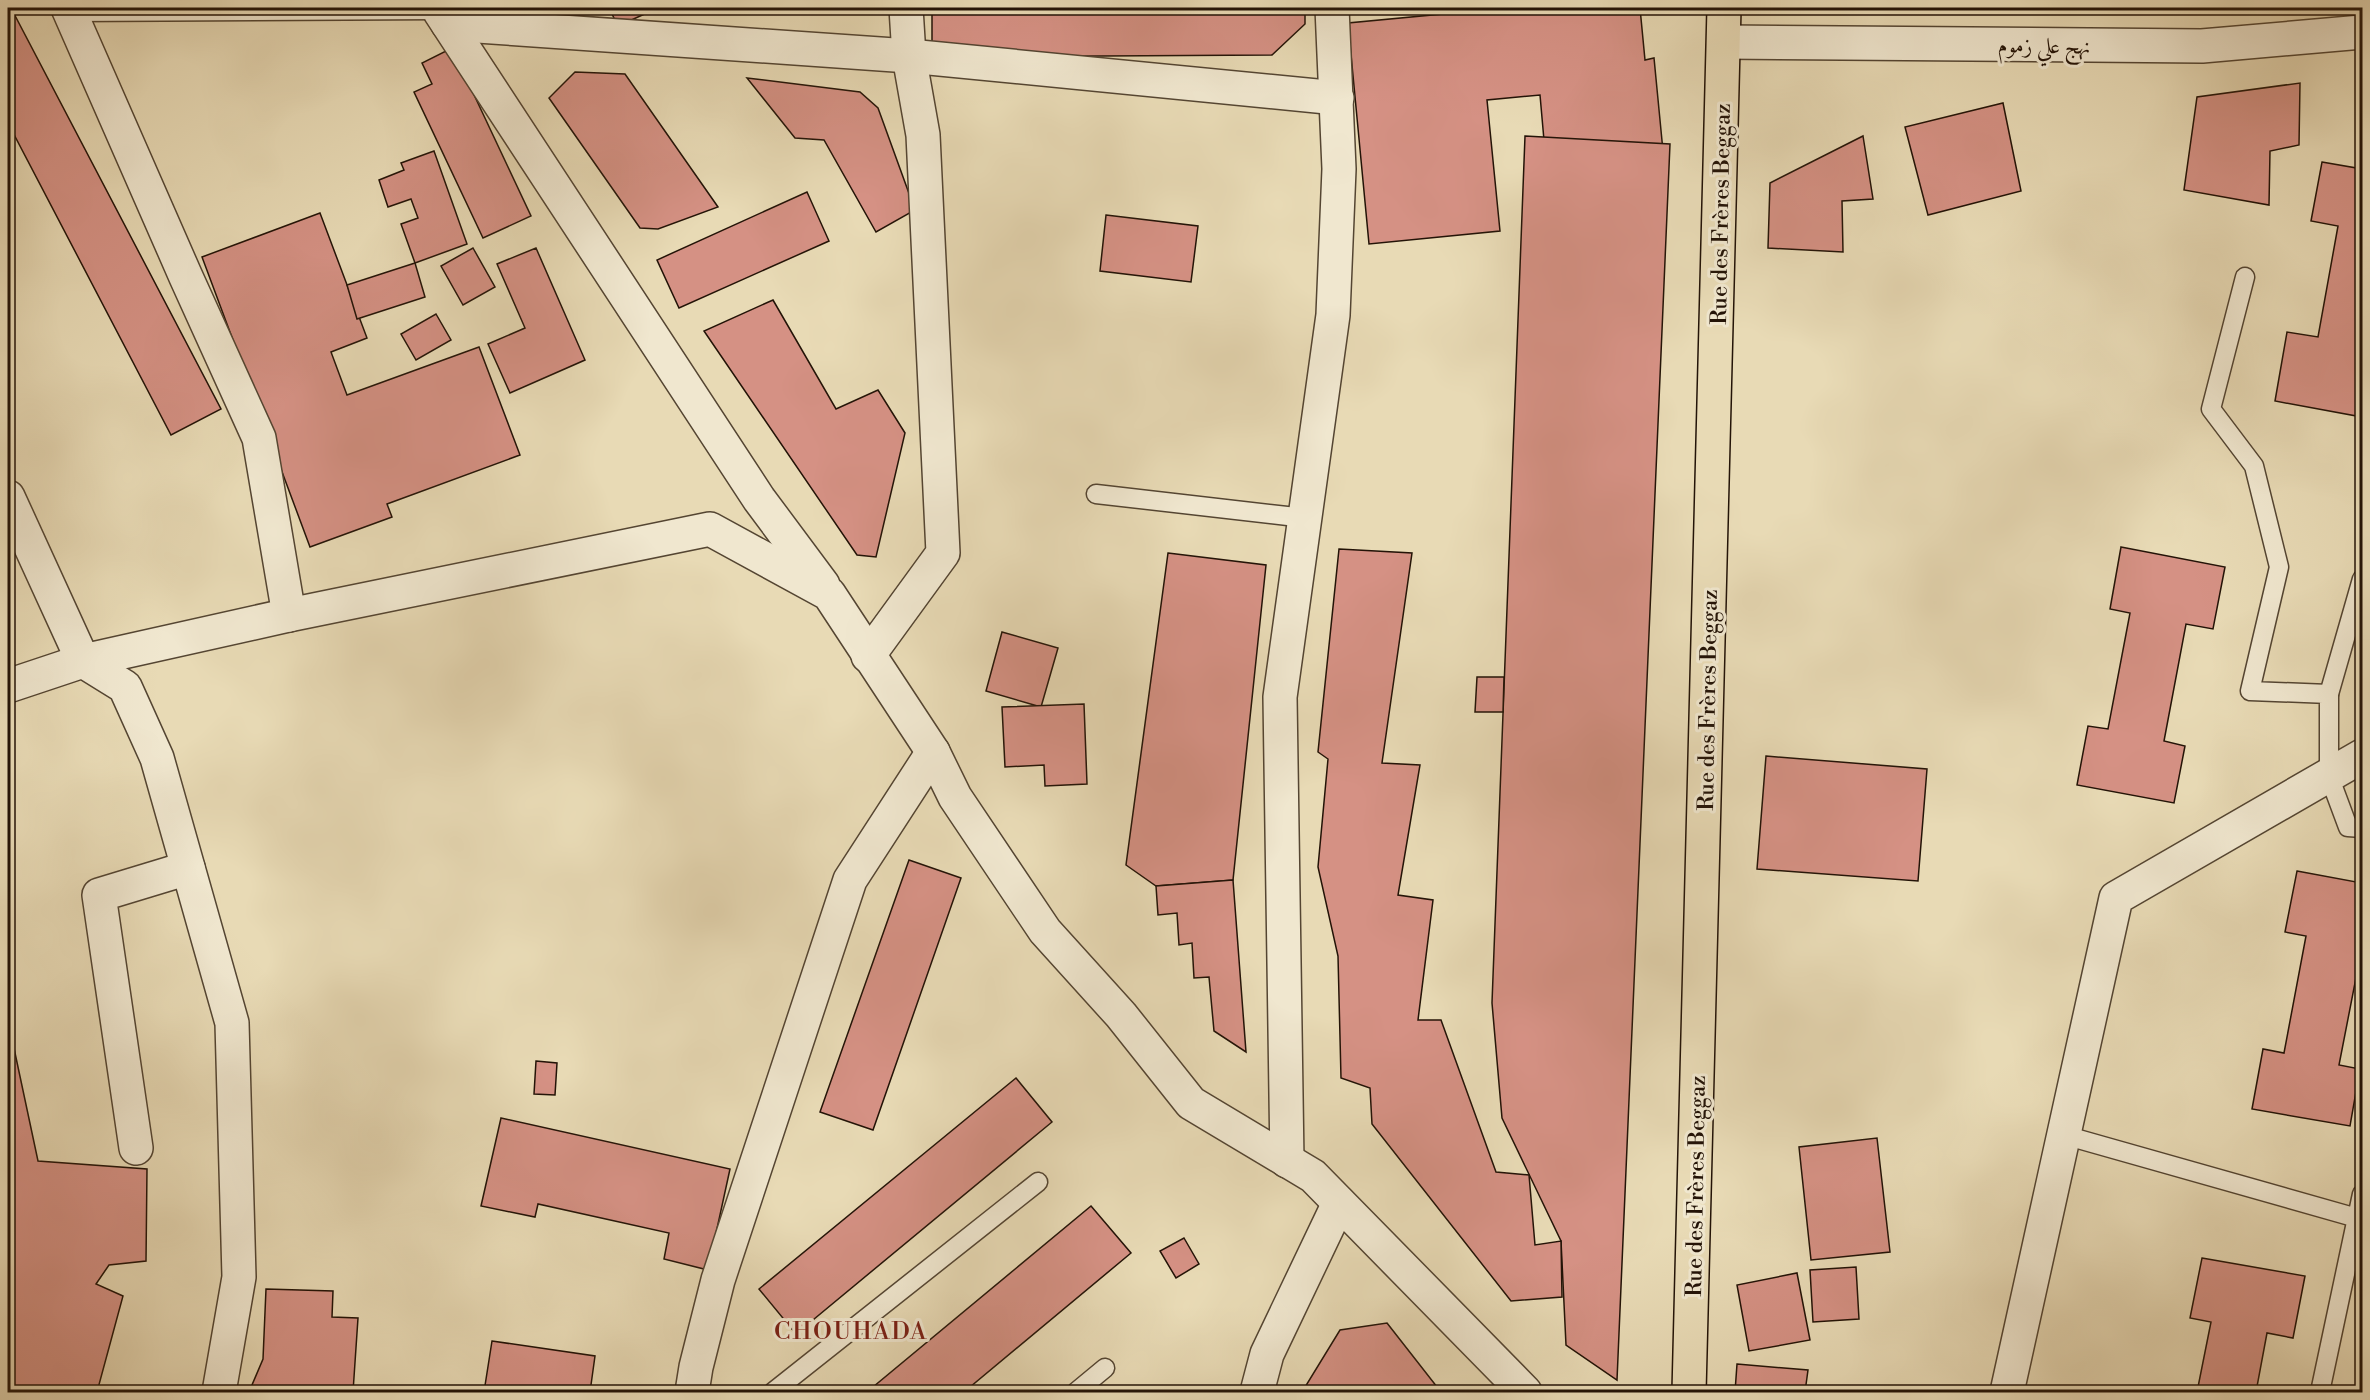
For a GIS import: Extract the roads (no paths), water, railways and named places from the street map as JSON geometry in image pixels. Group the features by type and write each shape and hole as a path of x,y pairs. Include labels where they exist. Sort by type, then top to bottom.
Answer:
{"main road":[{"name":"Rue des Frères Beggaz","path":"1689,1392 1724,8"}],"street":[{"path":"868,656 943,553 923,135 909,56 906,8"},
{"path":"1287,1161 1280,697 1333,315 1339,169 1332,8"},
{"path":"70,10 186,278 259,438 289,615"},
{"path":"441,12 1337,98"},
{"path":"441,12 759,499 829,594 933,752 955,797 1045,931 1121,1015 1191,1102 1313,1176 1525,1392"},
{"name":"نهج علي زموم","path":"1724,42 2202,46 2362,32"},
{"path":"8,497 83,661 125,687 157,758 232,1023 239,1277 219,1392"},
{"path":"8,686 83,661 289,615 710,529 829,594"},
{"path":"692,1392 718,1280 850,880 933,752"},
{"path":"2007,1392 2116,898 2362,756"},
{"path":"136,1148 99,895 188,868"},
{"path":"1257,1392 1267,1354 1339,1203"}],"lane":[{"path":"70,10 441,12"},
{"path":"2245,277 2211,409 2254,466 2279,567 2250,691 2330,694"},
{"path":"1096,494 1305,518"},
{"path":"2362,579 2330,694 2329,776 2348,827 2362,828"},
{"path":"2064,1136 2357,1218"},
{"path":"773,1392 1038,1182"},
{"path":"2320,1392 2362,1194"},
{"path":"1076,1392 1106,1368"}],"district":[{"name":"CHOUHADA","path":"851,1331"}]}
